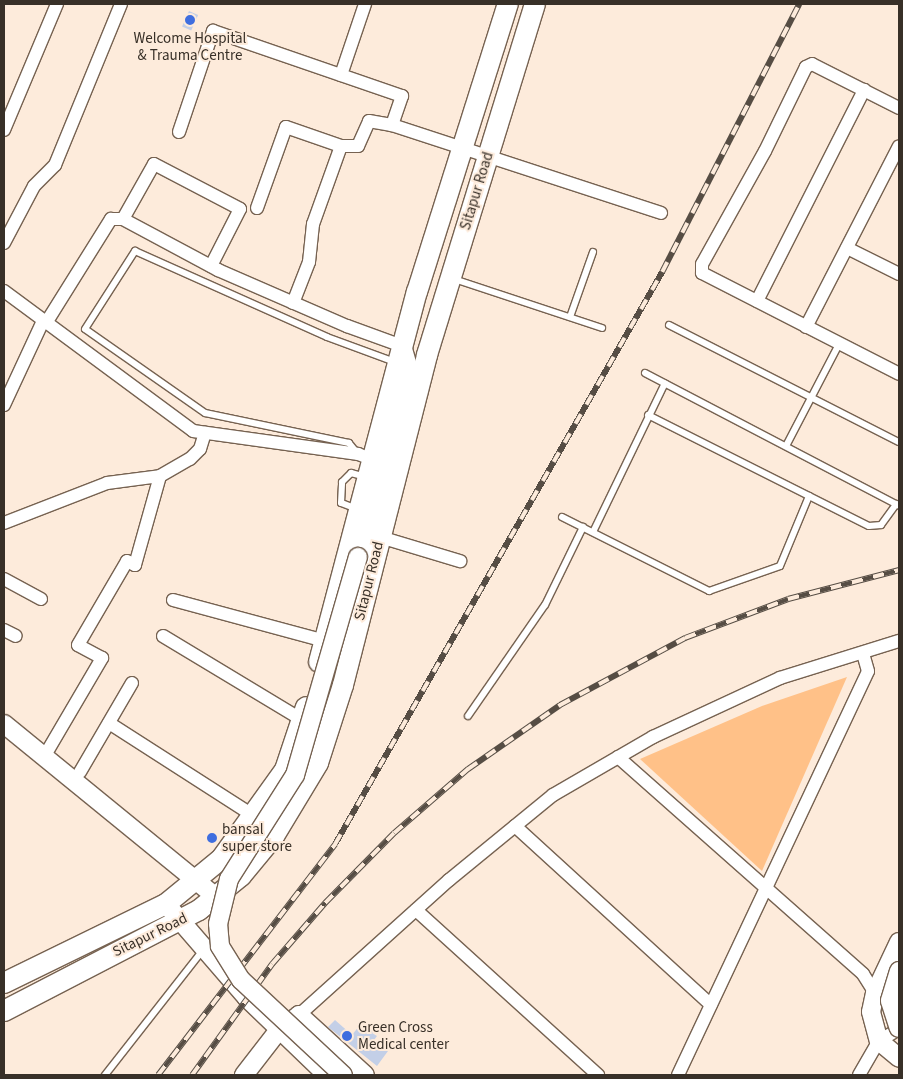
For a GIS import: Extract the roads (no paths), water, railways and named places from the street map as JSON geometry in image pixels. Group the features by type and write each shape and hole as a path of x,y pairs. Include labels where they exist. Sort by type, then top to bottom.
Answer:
{"main road":[{"name":"Sitapur Road","path":"4,984 166,904 220,859 254,816 285,770 325,642 358,509 365,463 403,360 462,149 508,4"},
{"name":"Sitapur Road","path":"4,1011 120,950 180,922 241,876 274,836 318,763 343,685 427,355 535,4"},
{"path":"343,1075 241,980 220,946 218,924 229,879 295,775 358,557 403,360 427,355"},
{"path":"4,724 215,896"},
{"path":"166,904 278,1031 327,1075"},
{"path":"899,942 875,993 871,1012 879,1042 899,1058"},
{"path":"899,971 890,1001 899,1028"},
{"path":"244,1075 278,1031 299,1015 365,1075"}],"street":[{"path":"4,130 57,4"},
{"path":"4,243 34,186 55,165 121,4"},
{"path":"341,75 365,4"},
{"path":"179,132 213,31 402,96 392,125"},
{"path":"899,108 812,64 806,67 766,151 702,264 702,273 899,374"},
{"path":"757,301 864,90"},
{"path":"257,208 286,127 341,146 358,146 370,120 392,125 487,158 660,213"},
{"path":"293,302 309,262 313,224 341,146"},
{"path":"806,327 899,146"},
{"path":"123,219 154,164 240,209 211,266"},
{"path":"4,405 45,322 111,219 123,219 211,266 293,302 403,360"},
{"path":"847,248 899,274"},
{"path":"4,291 193,431 365,463"},
{"path":"4,524 107,484 160,476 190,459 200,449 205,433"},
{"path":"44,757 102,658 78,646 127,561 135,565 160,476"},
{"path":"380,537 460,561"},
{"path":"4,579 41,599"},
{"path":"172,600 325,642"},
{"path":"4,630 16,636"},
{"path":"163,636 302,720"},
{"path":"299,1015 416,910 553,795 653,737 780,678 899,641"},
{"path":"678,1075 868,671 863,652"},
{"path":"80,772 132,683"},
{"path":"109,723 254,816"},
{"path":"618,757 863,974 875,993 899,1002"},
{"path":"514,826 711,1005"},
{"path":"416,910 598,1075"},
{"path":"860,1075 879,1042 899,1028"}],"lane":[{"path":"365,463 349,443 205,413 85,329 135,251 327,337 403,360"},
{"path":"570,317 593,252"},
{"path":"450,278 602,328"},
{"path":"669,325 899,442"},
{"path":"786,446 840,344"},
{"path":"645,373 898,505 881,525 870,526 648,415"},
{"path":"593,532 665,383"},
{"path":"562,516 709,591 780,566 808,496"},
{"path":"468,716 545,605 582,527"},
{"path":"104,1075 204,949"}],"railway":[{"path":"158,1075 335,844 662,272 799,4"},
{"path":"192,1075 272,964 325,903 394,833 468,769 560,705 685,638 788,599 899,570"}],"place":[{"name":"Welcome Hospital & Trauma Centre","path":"190,20"},
{"name":"bansal super store","path":"212,838"},
{"name":"Green Cross Medical center","path":"347,1036"}]}
